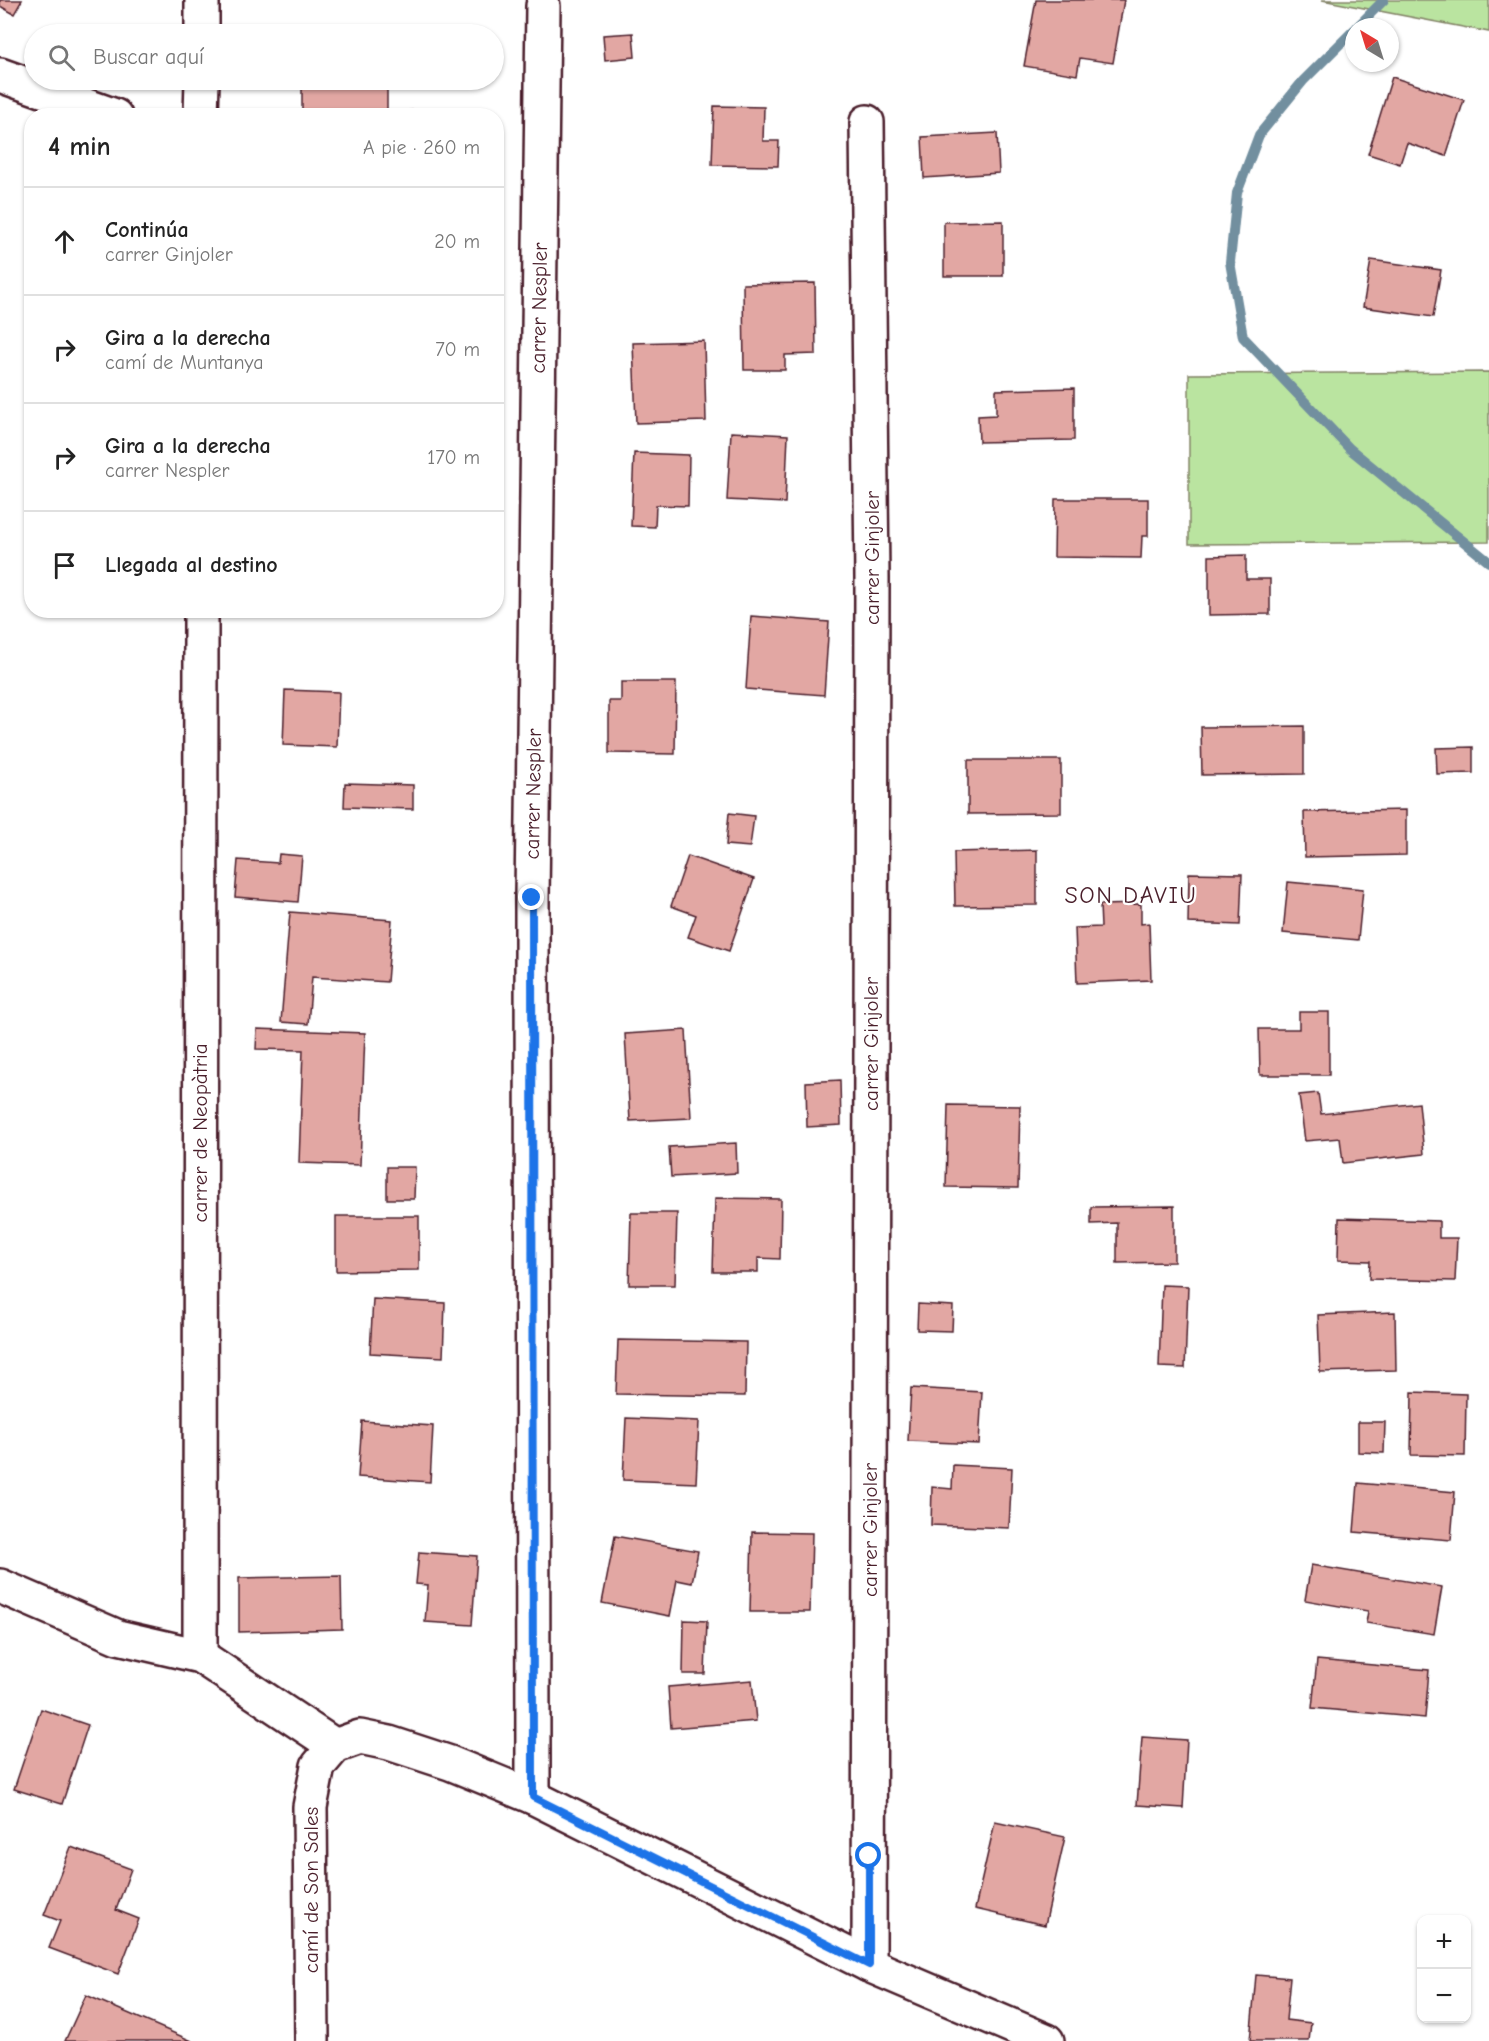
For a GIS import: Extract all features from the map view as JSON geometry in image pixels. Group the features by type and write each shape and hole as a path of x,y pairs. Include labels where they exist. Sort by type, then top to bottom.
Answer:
{"street":[{"path":"202,0 202,24"},
{"name":"carrer Nespler","path":"533,1797 532,898 543,6"},
{"path":"0,75 24,84"},
{"path":"42,90 93,108"},
{"path":"201,108 202,90"},
{"name":"carrer Ginjoler","path":"867,122 872,578 869,1965"},
{"name":"carrer de Neopàtria","path":"200,1656 201,618"},
{"path":"0,1586 118,1637 200,1656 335,1746 360,1737 390,1743 450,1763 533,1797 869,1965 1047,2041"},
{"name":"camí de Son Sales","path":"312,2041 310,1807 318,1766 335,1746"}],"green space":[{"path":"1322,0 1489,0 1489,32"},
{"path":"1489,372 1489,542 1189,544 1189,374"}],"building":[{"path":"0,0 22,0 14,14 0,6"},
{"path":"1036,0 1124,0 1113,63 1080,58 1077,75 1024,66"},
{"path":"633,33 635,57 605,60 603,35"},
{"path":"1392,77 1464,100 1446,156 1407,143 1400,164 1368,154"},
{"path":"302,90 387,90 387,108 302,108"},
{"path":"714,106 764,107 763,141 779,141 778,166 712,165"},
{"path":"997,133 999,173 924,178 922,137"},
{"path":"1003,221 1003,276 944,276 944,222"},
{"path":"1371,260 1441,270 1433,317 1363,307"},
{"path":"815,283 816,354 785,355 785,370 744,370 743,284"},
{"path":"704,341 706,421 636,423 633,343"},
{"path":"1074,388 1074,440 979,442 978,416 996,415 996,390"},
{"path":"731,432 788,435 785,503 727,500"},
{"path":"634,453 689,455 688,506 656,505 655,527 631,526"},
{"path":"1055,499 1148,499 1148,536 1142,536 1141,558 1054,557"},
{"path":"1246,555 1246,579 1270,579 1270,614 1209,615 1209,556"},
{"path":"751,616 829,622 824,695 746,689"},
{"path":"621,682 676,682 675,754 609,753 609,701 621,701"},
{"path":"285,690 339,692 337,747 283,745"},
{"path":"1304,726 1304,774 1202,775 1201,727"},
{"path":"1473,747 1473,773 1437,774 1436,748"},
{"path":"968,760 1061,760 1061,813 968,814"},
{"path":"345,783 413,785 413,809 344,807"},
{"path":"1406,810 1406,855 1305,857 1304,812"},
{"path":"729,813 754,816 750,847 726,845"},
{"path":"1037,850 1037,905 955,906 954,852"},
{"path":"279,854 302,856 298,902 235,897 238,860 278,863"},
{"path":"688,856 754,879 729,951 688,937 696,915 671,906"},
{"path":"1189,873 1242,874 1240,925 1188,923"},
{"path":"1288,882 1363,889 1358,940 1283,933"},
{"path":"1141,904 1141,924 1149,923 1151,980 1077,983 1075,928 1101,927 1100,905"},
{"path":"290,912 392,920 387,982 312,977 308,1024 281,1022"},
{"path":"1299,1012 1329,1012 1329,1075 1260,1075 1259,1029 1299,1029"},
{"path":"257,1029 365,1033 360,1165 299,1163 303,1050 256,1049"},
{"path":"686,1030 691,1118 630,1121 625,1034"},
{"path":"840,1080 841,1125 807,1127 806,1082"},
{"path":"1318,1093 1321,1114 1419,1103 1424,1154 1343,1163 1340,1138 1305,1141 1299,1095"},
{"path":"948,1105 1020,1106 1018,1188 946,1187"},
{"path":"736,1143 737,1173 671,1177 669,1147"},
{"path":"387,1167 415,1167 414,1199 387,1199"},
{"path":"715,1198 781,1199 780,1259 758,1258 758,1272 713,1272"},
{"path":"1174,1206 1174,1262 1117,1263 1117,1223 1091,1224 1091,1207"},
{"path":"631,1213 677,1213 675,1285 629,1285"},
{"path":"336,1216 419,1216 419,1270 336,1271"},
{"path":"1339,1218 1439,1221 1439,1238 1457,1238 1455,1281 1369,1279 1370,1261 1338,1260"},
{"path":"1162,1285 1188,1286 1185,1368 1159,1367"},
{"path":"373,1299 445,1303 443,1357 370,1353"},
{"path":"918,1304 953,1306 952,1331 917,1330"},
{"path":"1395,1312 1396,1370 1320,1372 1318,1315"},
{"path":"618,1340 746,1342 745,1396 616,1394"},
{"path":"911,1388 982,1392 979,1444 908,1441"},
{"path":"1412,1392 1466,1394 1465,1456 1411,1455"},
{"path":"626,1418 699,1421 696,1483 623,1480"},
{"path":"362,1421 433,1426 430,1482 358,1477"},
{"path":"1358,1422 1385,1422 1384,1453 1358,1452"},
{"path":"953,1465 1012,1468 1009,1528 931,1525 932,1487 952,1489"},
{"path":"1358,1483 1455,1492 1451,1540 1354,1532"},
{"path":"752,1532 812,1533 810,1612 750,1612"},
{"path":"615,1536 698,1551 692,1583 677,1580 670,1616 602,1603"},
{"path":"419,1552 477,1556 472,1625 425,1622 428,1585 416,1584"},
{"path":"1311,1565 1442,1587 1434,1634 1366,1623 1368,1611 1305,1600"},
{"path":"341,1576 342,1629 239,1632 239,1578"},
{"path":"684,1620 707,1621 705,1674 683,1674"},
{"path":"1317,1660 1429,1670 1425,1718 1312,1708"},
{"path":"752,1680 756,1721 671,1728 668,1687"},
{"path":"41,1709 88,1725 62,1804 14,1789"},
{"path":"1142,1737 1187,1740 1183,1808 1137,1805"},
{"path":"995,1822 1065,1837 1045,1925 975,1909"},
{"path":"71,1847 131,1869 116,1910 139,1919 118,1974 49,1948 60,1921 44,1915"},
{"path":"1256,1975 1290,1978 1286,2020 1311,2023 1309,2041 1250,2041"},
{"path":"86,1995 192,2041 65,2041"}],"waterway":[{"path":"1366,18 1384,0"},
{"path":"1345,39 1303,81 1259,135 1237,193 1230,262 1243,337 1350,449 1489,562"}],"district":[{"name":"SON DAVIU","path":"1131,895"}],"route":[{"path":"532,898 533,1797 869,1965 869,1856"}]}
